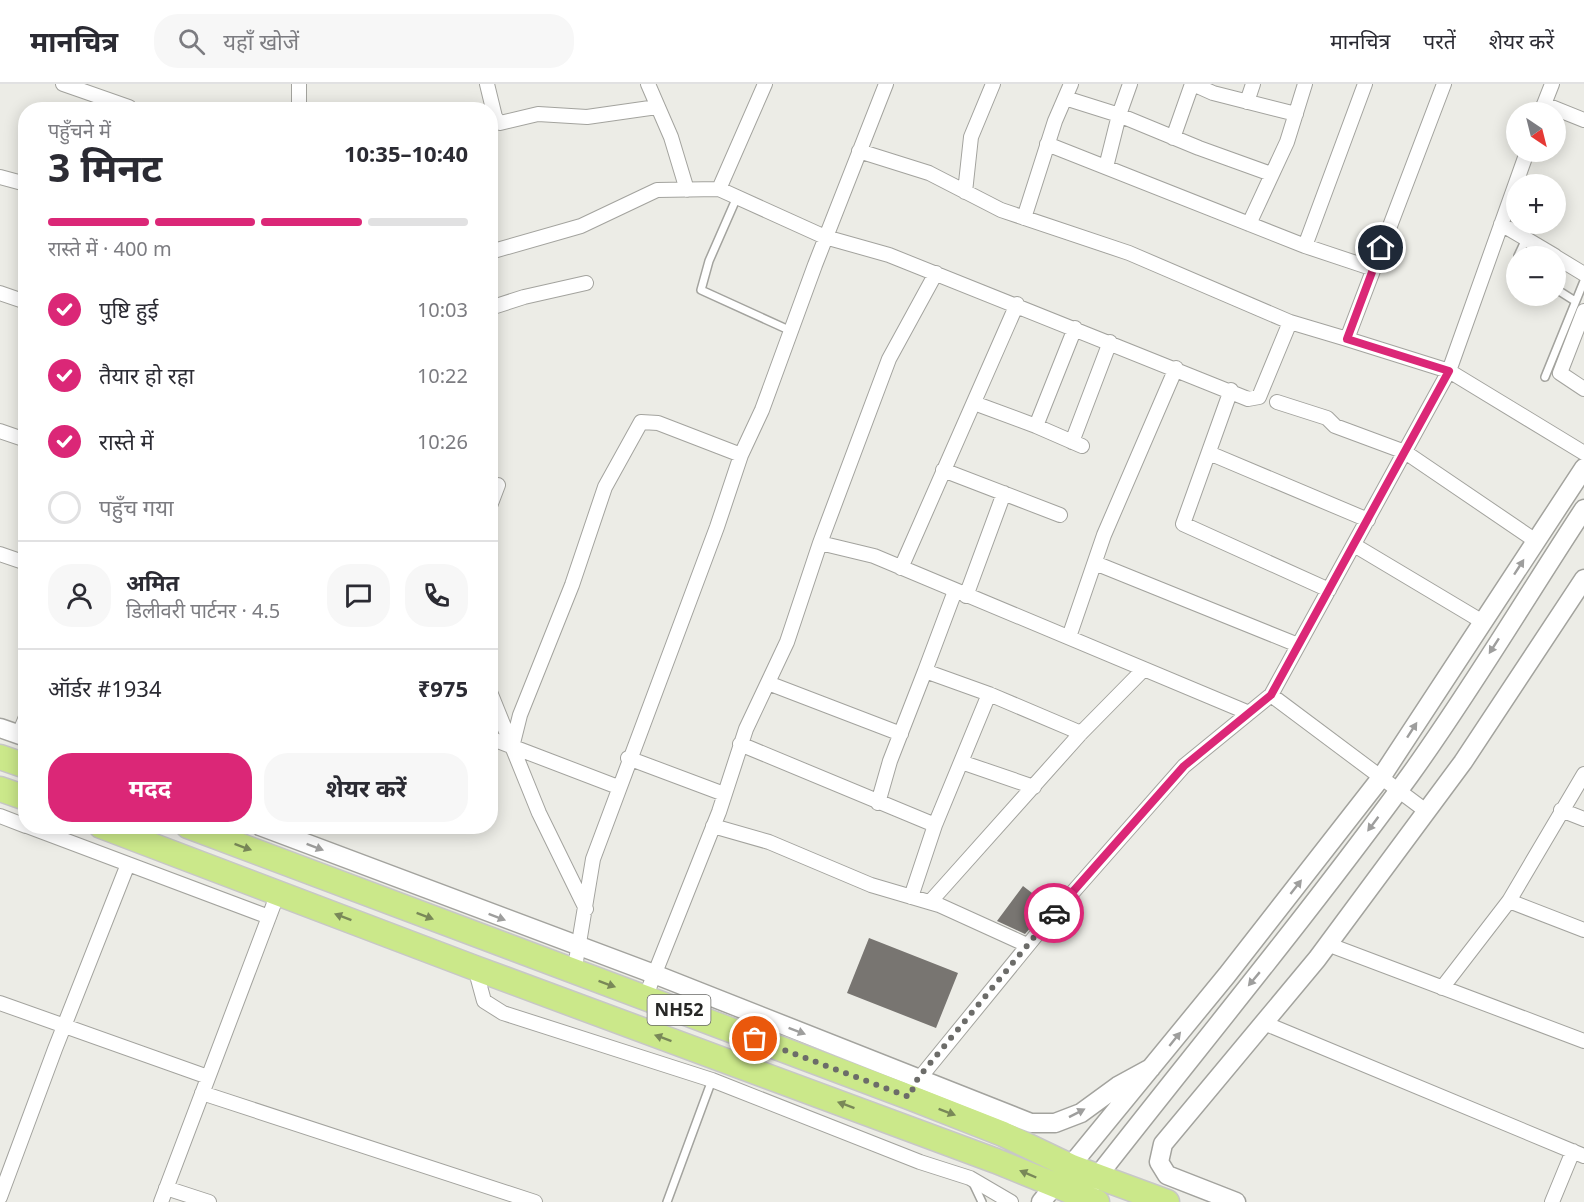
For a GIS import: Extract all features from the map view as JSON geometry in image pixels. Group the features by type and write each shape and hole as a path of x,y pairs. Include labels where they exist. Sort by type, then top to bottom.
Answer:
{"highway":[{"path":"0,757 18,763"},
{"path":"0,789 18,795"},
{"name":"NH52","path":"123,834 475,968 996,1161 1048,1194 1086,1200"},
{"name":"NH52","path":"209,834 574,973 913,1088 1072,1167 1167,1202"}],"street":[{"path":"63,84 115,102"},
{"path":"299,84 300,102"},
{"path":"487,84 491,102"},
{"path":"648,84 671,137 687,190"},
{"path":"719,189 765,84"},
{"path":"574,973 586,909 592,859 628,758 717,527 741,454 762,410 825,237 886,84"},
{"path":"965,192 971,136 993,84"},
{"path":"1024,218 1047,144 1071,84"},
{"path":"1106,167 1119,115 1130,84"},
{"path":"1173,138 1192,84 1247,102 1296,114"},
{"path":"1247,102 1253,84"},
{"path":"1249,224 1296,114 1305,84"},
{"path":"1305,246 1365,84"},
{"path":"1347,339 1444,84"},
{"path":"1545,102 1552,84"},
{"path":"1065,98 1119,115 1173,138 1271,174"},
{"path":"498,121 500,123 538,114 587,117 657,107"},
{"path":"1566,115 1584,120"},
{"path":"1047,144 1305,246 1374,269"},
{"path":"859,152 929,173 1001,210 1129,253 1290,322 1449,371 1584,453"},
{"path":"913,1088 1027,945 1184,766 1271,695 1449,371 1523,162"},
{"path":"0,177 18,182"},
{"path":"498,250 581,226 657,190 719,189 825,237 889,255 1017,304 1231,390 1248,399 1259,397 1290,322"},
{"path":"1501,224 1537,246"},
{"path":"1566,263 1584,274"},
{"path":"645,998 713,826 740,744 787,642 820,543 889,359 936,273"},
{"path":"498,305 586,283"},
{"path":"0,293 18,299"},
{"path":"901,568 1017,304"},
{"path":"1580,306 1560,373 1584,389"},
{"path":"1036,426 1075,328"},
{"path":"974,403 1077,444 1110,342"},
{"path":"1069,637 1104,535 1176,368"},
{"path":"1231,390 1183,524 1329,590"},
{"path":"1277,402 1327,418 1335,426 1405,452 1536,541"},
{"path":"512,747 520,715 572,585 605,487 641,422 658,423 741,454"},
{"path":"0,431 18,437"},
{"path":"1209,453 1368,520"},
{"path":"1048,1194 1072,1167 1380,779 1584,468"},
{"path":"943,470 1060,515"},
{"path":"878,803 890,761 925,671 1004,493"},
{"path":"1086,1200 1098,1175 1180,1068 1272,958 1398,791 1584,509"},
{"path":"820,543 874,556 1249,713"},
{"path":"1354,544 1483,622"},
{"path":"0,554 18,560"},
{"path":"1095,563 1299,645"},
{"path":"1236,1202 1167,1176 1159,1162 1163,1144 1327,944 1463,762 1584,579"},
{"path":"930,902 1081,733 1143,669"},
{"path":"925,671 989,694 1081,733"},
{"path":"768,683 901,734"},
{"path":"911,897 935,825 989,694"},
{"path":"1271,695 1380,779 1426,811"},
{"path":"498,712 539,813 586,909"},
{"path":"0,728 18,734"},
{"path":"498,741 618,787"},
{"path":"740,744 935,825"},
{"path":"628,758 724,794"},
{"path":"961,762 1034,787"},
{"path":"1442,988 1509,901 1584,774"},
{"path":"1561,810 1584,819"},
{"path":"0,816 18,823"},
{"path":"713,826 769,842 871,885 930,902 1027,945"},
{"path":"47,834 269,916"},
{"path":"281,834 579,948 654,974 913,1088 1031,1123 1055,1123 1081,1113 1118,1086 1151,1068"},
{"path":"0,1197 128,864"},
{"path":"161,1202 278,893"},
{"path":"1509,901 1584,930"},
{"path":"1327,944 1584,1041"},
{"path":"475,968 484,1001 503,1013 712,1080 920,1162 970,1178 1011,1202"},
{"path":"0,1004 208,1077"},
{"path":"1264,1023 1578,1154 1552,1202"},
{"path":"202,1093 535,1202"},
{"path":"166,1188 209,1202"}],"lane":[{"path":"737,197 709,261 701,290 791,331"},
{"path":"1523,246 1526,239"},
{"path":"1545,377 1580,306 1584,281"},
{"path":"1566,296 1580,306"},
{"path":"667,1202 712,1080"},
{"path":"970,1178 982,1202"}],"building":[{"path":"1023,886 1049,906 1025,934 997,921"},
{"path":"869,938 958,973 936,1028 847,993"}],"way so far":[{"path":"755,1039 909,1097 918,1078 1054,913"}],"route":[{"path":"1054,913 1184,766 1271,695 1449,371 1347,339 1381,248"}]}
